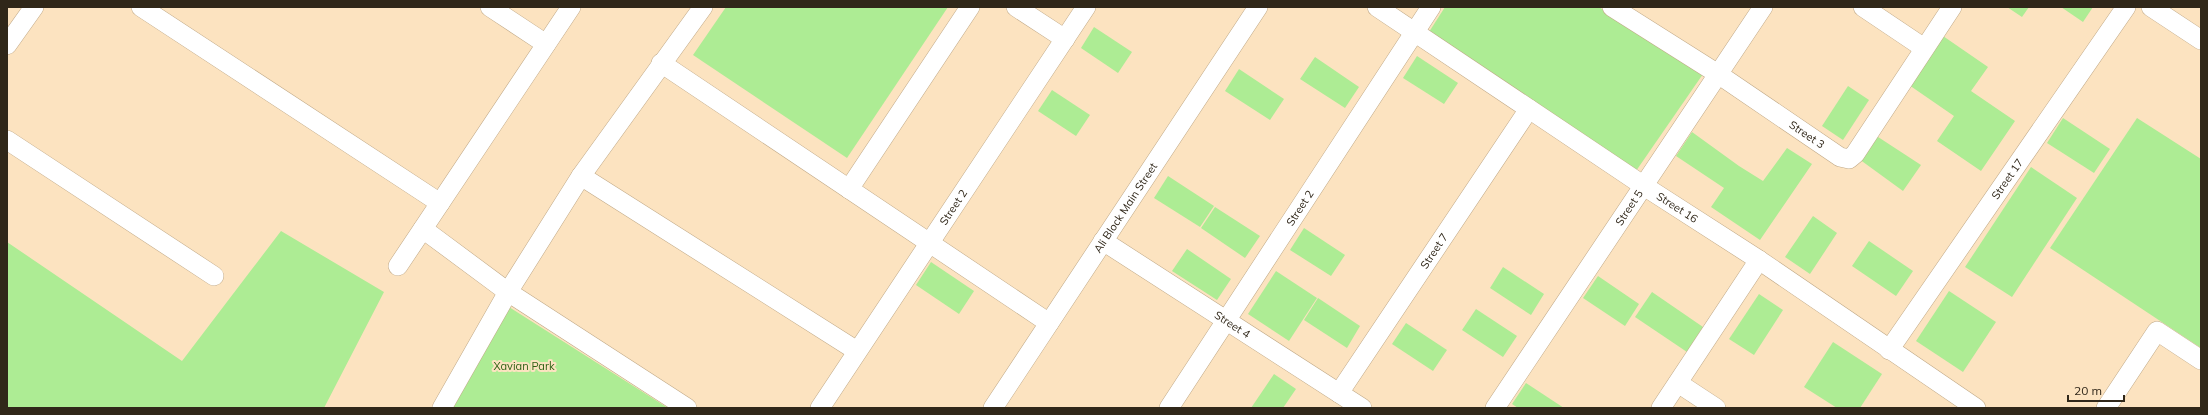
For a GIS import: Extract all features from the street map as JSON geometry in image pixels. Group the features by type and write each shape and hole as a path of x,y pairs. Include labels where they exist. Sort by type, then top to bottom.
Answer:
{"street":[{"path":"7,45 34,7"},
{"path":"141,7 440,203"},
{"path":"490,7 546,44"},
{"path":"398,266 571,7"},
{"path":"442,408 508,292 581,176 661,63 703,7"},
{"path":"849,189 970,7"},
{"path":"1016,7 1065,39"},
{"name":"Street 2","path":"820,408 1086,7"},
{"name":"Street 16","path":"1377,7 1644,186 1759,260 1976,408"},
{"name":"Street 2","path":"1169,408 1431,7"},
{"name":"Street 3","path":"1612,7 1718,74 1840,157 1849,159 1854,154 1952,7"},
{"name":"Street 5","path":"1495,408 1763,7"},
{"path":"1863,7 1924,48"},
{"name":"Street 17","path":"1889,350 2126,7"},
{"path":"2150,7 2201,40"},
{"name":"Ali Block Main Street","path":"993,408 1256,8"},
{"path":"661,63 1049,323"},
{"name":"Street 7","path":"1339,393 1529,109"},
{"path":"7,140 214,276"},
{"path":"581,176 857,351"},
{"path":"423,229 508,292 687,408"},
{"name":"Street 4","path":"1103,241 1362,408"},
{"path":"1661,408 1759,260"},
{"path":"2106,408 2158,331 2201,360"},
{"path":"1678,383 1716,408"}],"green space":[{"path":"726,7 948,7 847,158 693,55"},
{"path":"1445,7 1599,7 1703,74 1636,171 1429,32"},
{"path":"2007,7 2029,7 2022,17"},
{"path":"2061,7 2093,7 2083,22"},
{"path":"1094,27 1132,52 1118,73 1081,48"},
{"path":"1943,36 1988,67 1971,91 2015,121 1981,171 1937,141 1954,116 1909,85"},
{"path":"1417,56 1458,83 1444,104 1403,78"},
{"path":"1315,57 1359,87 1345,108 1300,79"},
{"path":"1239,69 1284,99 1270,120 1225,91"},
{"path":"1848,86 1869,100 1843,140 1822,126"},
{"path":"1052,90 1090,115 1076,136 1038,111"},
{"path":"2063,118 2110,149 2094,173 2047,143"},
{"path":"2137,118 2201,159 2201,348 2050,248"},
{"path":"1692,132 1739,166 1763,181 1787,148 1812,164 1760,240 1711,207 1724,188 1676,156"},
{"path":"1875,135 1921,165 1903,191 1859,159"},
{"path":"2031,167 2077,198 2012,297 1965,267"},
{"path":"1168,176 1214,206 1200,227 1154,198"},
{"path":"1215,207 1260,236 1245,258 1201,228"},
{"path":"1813,216 1837,233 1810,274 1785,257"},
{"path":"1304,228 1345,255 1331,276 1290,250"},
{"path":"281,231 384,292 324,408 7,408 7,242 182,361"},
{"path":"1869,241 1913,271 1896,296 1852,266"},
{"path":"1187,249 1231,279 1217,300 1172,271"},
{"path":"931,262 974,291 959,314 916,285"},
{"path":"1503,267 1544,294 1531,315 1490,288"},
{"path":"1276,271 1317,298 1289,341 1248,314"},
{"path":"1598,276 1639,304 1625,326 1583,298"},
{"path":"1949,291 1996,322 1963,372 1916,341"},
{"path":"1652,292 1703,327 1687,352 1635,317"},
{"path":"1759,294 1783,310 1754,355 1729,339"},
{"path":"1318,298 1360,326 1347,348 1304,320"},
{"name":"Xavian Park","path":"509,307 668,408 453,408"},
{"path":"1476,309 1517,336 1503,357 1462,330"},
{"path":"1406,323 1447,350 1433,371 1392,344"},
{"path":"1833,342 1882,374 1860,408 1837,408 1804,387"},
{"path":"1274,374 1296,389 1283,408 1251,408"},
{"path":"1526,383 1564,408 1518,408 1512,404"}]}
